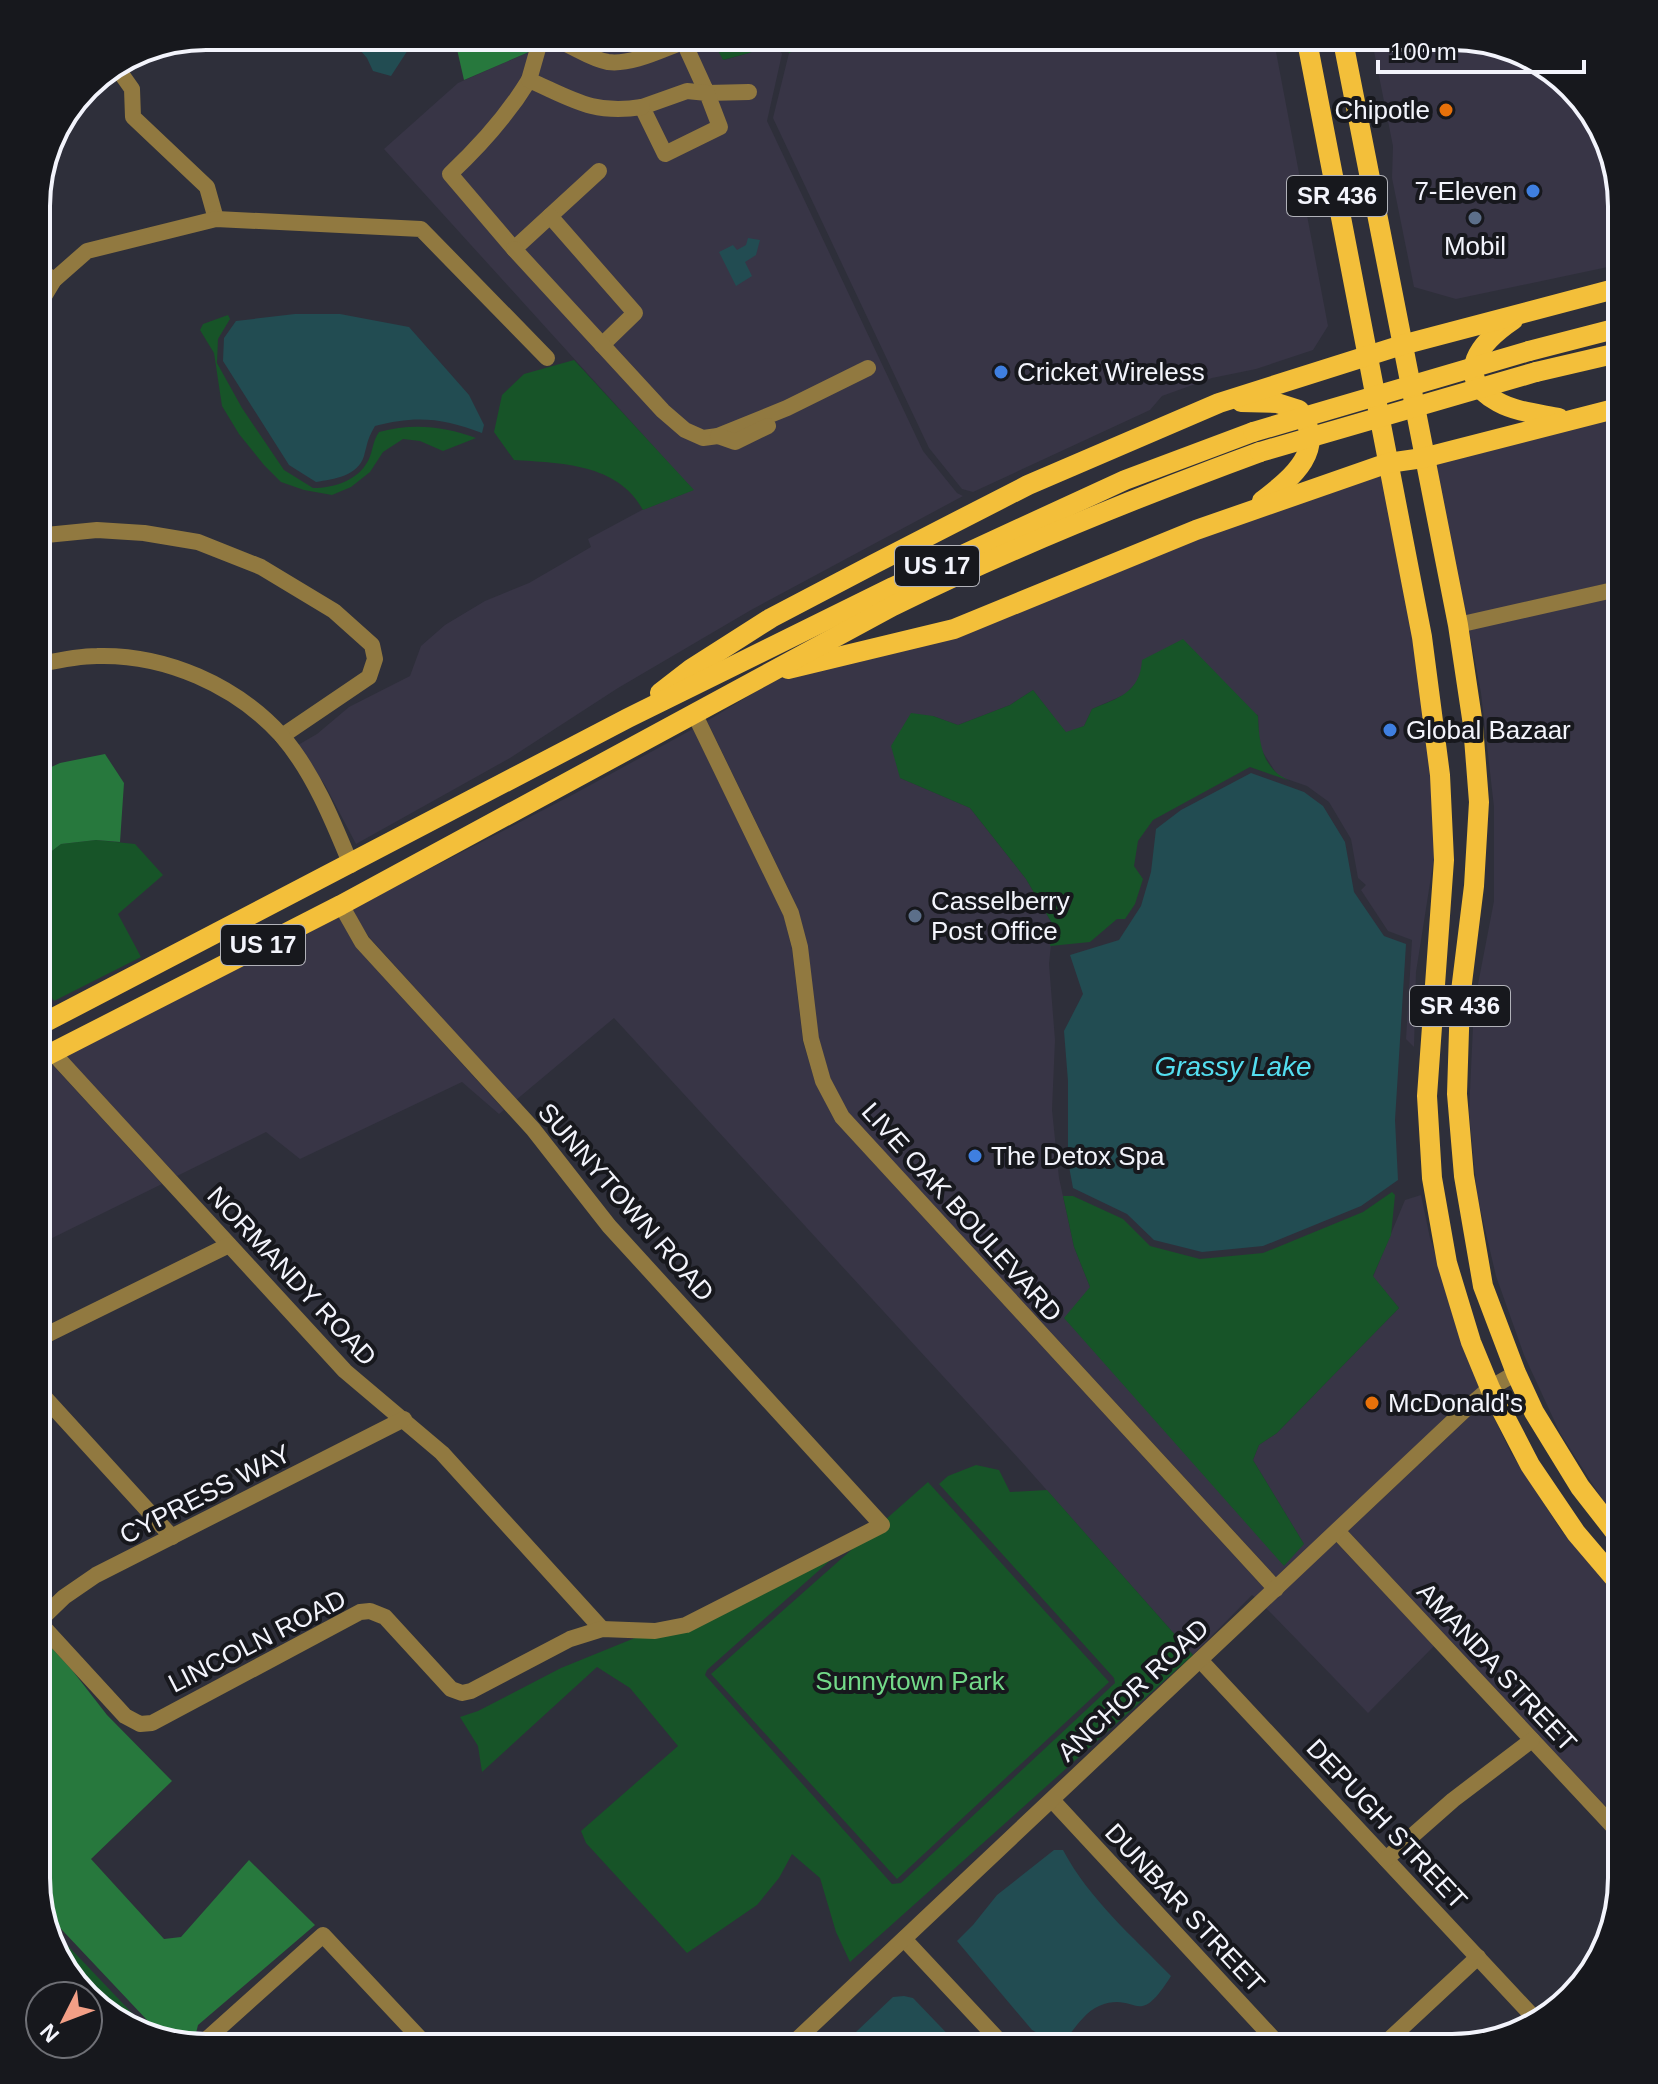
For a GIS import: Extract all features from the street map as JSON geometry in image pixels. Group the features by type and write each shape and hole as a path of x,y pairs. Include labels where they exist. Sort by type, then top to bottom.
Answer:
{"main road":[{"name":"SR 436","path":"1309,50 1422,637 1440,775 1444,860 1427,1096 1432,1178 1447,1263 1490,1388 1530,1465 1553,1500 1608,1568"},
{"name":"SR 436","path":"1345,50 1458,625 1473,725 1479,802 1474,886 1460,999 1457,1094 1464,1176 1483,1286 1516,1373 1562,1460 1608,1522"},
{"path":"628,718 691,669 771,618 1028,485 1221,402 1402,345 1608,290"},
{"path":"1526,311 1494,333 1483,345 1473,367 1475,378 1487,395 1497,402 1513,409 1567,420"},
{"name":"US 17","path":"50,1020 628,718 963,553 1125,480 1253,432 1608,331"},
{"name":"US 17","path":"50,1054 341,905 963,571 1126,501 1260,452 1536,372 1608,355"},
{"path":"1221,402 1277,403 1299,410 1310,429 1309,450 1299,466 1279,488 1250,511"},
{"path":"765,675 954,629 1250,511 1388,463 1423,458 1608,410"},
{"path":"341,905 353,879 383,848"},
{"path":"50,1050 97,997"}],"street":[{"path":"537,50 529,80 511,110 450,174 514,249 663,411 685,430 703,438 718,436 735,442 749,427 750,412 764,405 787,408 868,368"},
{"path":"581,50 610,62 630,59 653,50"},
{"path":"642,107 665,154 720,127 687,50"},
{"path":"122,74 132,89 133,117 207,187 216,219"},
{"path":"529,80 593,109 618,111 642,107 687,91 749,92"},
{"path":"514,249 599,171"},
{"path":"550,216 635,313 602,345"},
{"path":"50,287 87,251 216,219 421,229 547,358"},
{"path":"50,277 54,280"},
{"path":"50,535 97,530 144,533 198,542 261,567 334,611 372,645 375,659 369,677 282,736"},
{"path":"1458,625 1608,591"},
{"path":"50,663 97,656 145,661 201,675 247,705 282,736 313,783 351,865"},
{"name":"LIVE OAK BOULEVARD","path":"694,713 791,913 800,947 811,1039 823,1081 842,1117 1276,1589"},
{"name":"SUNNYTOWN ROAD","path":"341,905 362,942 533,1129 609,1226 882,1525 686,1625 655,1631 602,1629"},
{"path":"1432,998 1460,999"},
{"name":"NORMANDY ROAD","path":"50,1063 229,1245 345,1371 442,1453 602,1629"},
{"path":"50,1333 229,1245"},
{"name":"ANCHOR ROAD","path":"803,2034 1490,1388 1516,1373"},
{"path":"50,1403 172,1537"},
{"name":"CYPRESS WAY","path":"50,1610 96,1575 404,1419"},
{"name":"AMANDA STREET","path":"1337,1531 1608,1821"},
{"name":"LINCOLN ROAD","path":"50,1636 125,1716 140,1724 152,1723 360,1612 370,1611 385,1617 451,1689 462,1693 570,1639 602,1629"},
{"name":"DEPUGH STREET","path":"1200,1660 1530,2013"},
{"path":"1386,1859 1453,1800 1532,1740"},
{"name":"DUNBAR STREET","path":"1052,1800 1269,2034"},
{"path":"213,2034 323,1935 416,2034"},
{"path":"904,1939 993,2034"},
{"path":"1395,2034 1478,1957"}],"shaded area":[{"path":"534,50 718,50 724,60 756,50 780,50 782,54 767,121 923,451 957,493 963,496 751,610 618,688 510,758 356,844 325,785 298,745 317,734 349,707 410,676 421,646 445,625 485,601 529,583 591,547 588,539 642,510 693,490 384,149 458,83"},
{"path":"788,50 1276,50 1328,326 1313,350 1256,369 1212,378 1162,396 1150,410 973,492 962,489 929,448 773,118"},
{"path":"1374,50 1462,50 1502,58 1530,71 1569,103 1582,119 1596,146 1607,185 1608,267 1456,299 1414,287 1392,178 1393,146"},
{"path":"1608,418 1608,583 1466,616 1434,462"},
{"path":"1382,473 1414,639 1433,776 1436,845 1416,972 1414,1047 1406,1039 1412,940 1388,931 1361,890 1366,885 1358,878 1351,839 1329,802 1307,786 1278,776 1259,746 1258,715 1141,677 1126,694 1092,709 1084,726 1066,733 1033,690 1010,705 958,725 933,716 900,778 970,808 1026,879 1053,925 1049,964 1055,1040 1052,1110 1059,1178 1074,1247 1090,1287 1304,1544 1253,1460 1259,1445 1277,1433 1399,1308 1373,1277 1405,1200 1421,1195 1430,1238 1479,1388 1277,1578 848,1112 830,1078 818,1036 807,945 798,909 707,721 775,680 865,660 1198,537"},
{"path":"1608,598 1608,1508 1560,1433 1524,1355 1496,1276 1477,1195 1469,1112 1474,1005 1494,901 1494,807 1481,693 1469,630"},
{"path":"693,729 784,916 792,949 803,1042 816,1084 835,1121 1265,1589 1256,1598 1252,1595 1193,1655 1020,1460 614,1018 516,1100 369,937 359,922 352,909"},
{"path":"338,916 356,947 504,1110 499,1114 462,1082 300,1159 266,1132 177,1176 65,1055"},
{"path":"50,1062 162,1184 50,1239"},
{"path":"1486,1401 1511,1453 1561,1530 1608,1585 1608,1809 1348,1531"},
{"path":"1336,1542 1434,1646 1368,1713 1266,1608"}],"green space":[{"path":"457,50 534,50 464,80"},
{"path":"718,50 756,50 749,53 723,60"},
{"path":"228,315 230,319 218,339 217,363 242,408 284,470 313,488 337,485 358,474 368,461 379,432 404,427 428,427 476,438 443,451 420,441 403,439 383,452 370,472 351,487 332,495 281,482 239,434 222,406 214,353 200,330 203,324"},
{"path":"574,360 694,490 643,510 632,494 603,474 550,462 514,460 494,432 502,395 524,374"},
{"path":"1183,639 1258,716 1264,754 1273,770 1290,781 1250,767 1153,820 1138,841 1134,866 1143,879 1135,904 1125,919 1117,919 1090,942 1050,946 1053,925 1026,879 970,808 900,778 891,746 911,713 933,716 958,725 1010,705 1033,690 1066,732 1084,726 1092,709 1119,697 1132,687 1142,660"},
{"path":"105,754 124,783 120,842 96,840 61,844 50,852 50,768"},
{"path":"96,840 135,844 163,875 118,914 141,957 54,1001 50,994 50,852 61,844"},
{"path":"1392,1192 1395,1195 1391,1235 1373,1276 1399,1308 1277,1433 1259,1445 1253,1460 1304,1544 1284,1566 1064,1318 1090,1287 1074,1247 1063,1196 1073,1196 1123,1219 1150,1246 1200,1259 1263,1253 1363,1212"},
{"path":"976,1465 999,1470 1010,1492 1047,1490 1193,1655 850,1962 836,1932 820,1878 792,1854 779,1878 757,1905 687,1953 586,1843 581,1831 678,1746 630,1688 597,1667 482,1772 478,1746 460,1717 478,1711 561,1668 834,1557 705,1675 892,1884 901,1883 1115,1683 1114,1678 939,1484 948,1476"},
{"name":"Sunnytown Park","path":"928,1482 1109,1682 897,1879 711,1674"},
{"path":"50,1646 107,1715 172,1781 91,1859 164,1939 181,1937 249,1860 315,1925 198,2025 196,2034 150,2024 57,1925 50,1878"},
{"path":"64,1941 101,1980 88,1980"},
{"path":"104,1984 136,2017 104,1996"}],"water":[{"path":"360,50 408,50 391,76 373,71"},
{"path":"748,238 760,240 756,255 745,262 752,276 736,286 719,252 733,245 737,250 746,245"},
{"path":"295,314 340,314 409,327 469,395 484,425 482,433 455,424 403,420 375,426 361,463 344,475 316,482 289,465 223,361 224,338 236,321"},
{"name":"Grassy Lake","path":"1251,773 1304,792 1323,806 1345,842 1354,892 1384,936 1406,944 1395,1120 1398,1180 1361,1206 1263,1246 1202,1252 1154,1240 1127,1214 1073,1188 1068,1161 1068,1081 1064,1031 1083,994 1070,955 1119,940 1141,906 1151,872 1156,829 1181,810"},
{"path":"1054,1850 1063,1850 1099,1901 1171,1976 1159,1993 1143,2006 1112,2002 1093,2009 1070,2034 1039,2034 1032,2030 957,1941 997,1895"},
{"path":"893,1997 913,1998 948,2034 854,2034"}],"place":[{"name":"Chipotle","path":"1446,110"},
{"name":"7-Eleven","path":"1533,191"},
{"name":"Mobil","path":"1475,218"},
{"name":"Cricket Wireless","path":"1001,372"},
{"name":"Global Bazaar","path":"1390,730"},
{"name":"Casselberry Post Office","path":"915,916"},
{"name":"The Detox Spa","path":"975,1156"},
{"name":"McDonald's","path":"1372,1403"}]}
